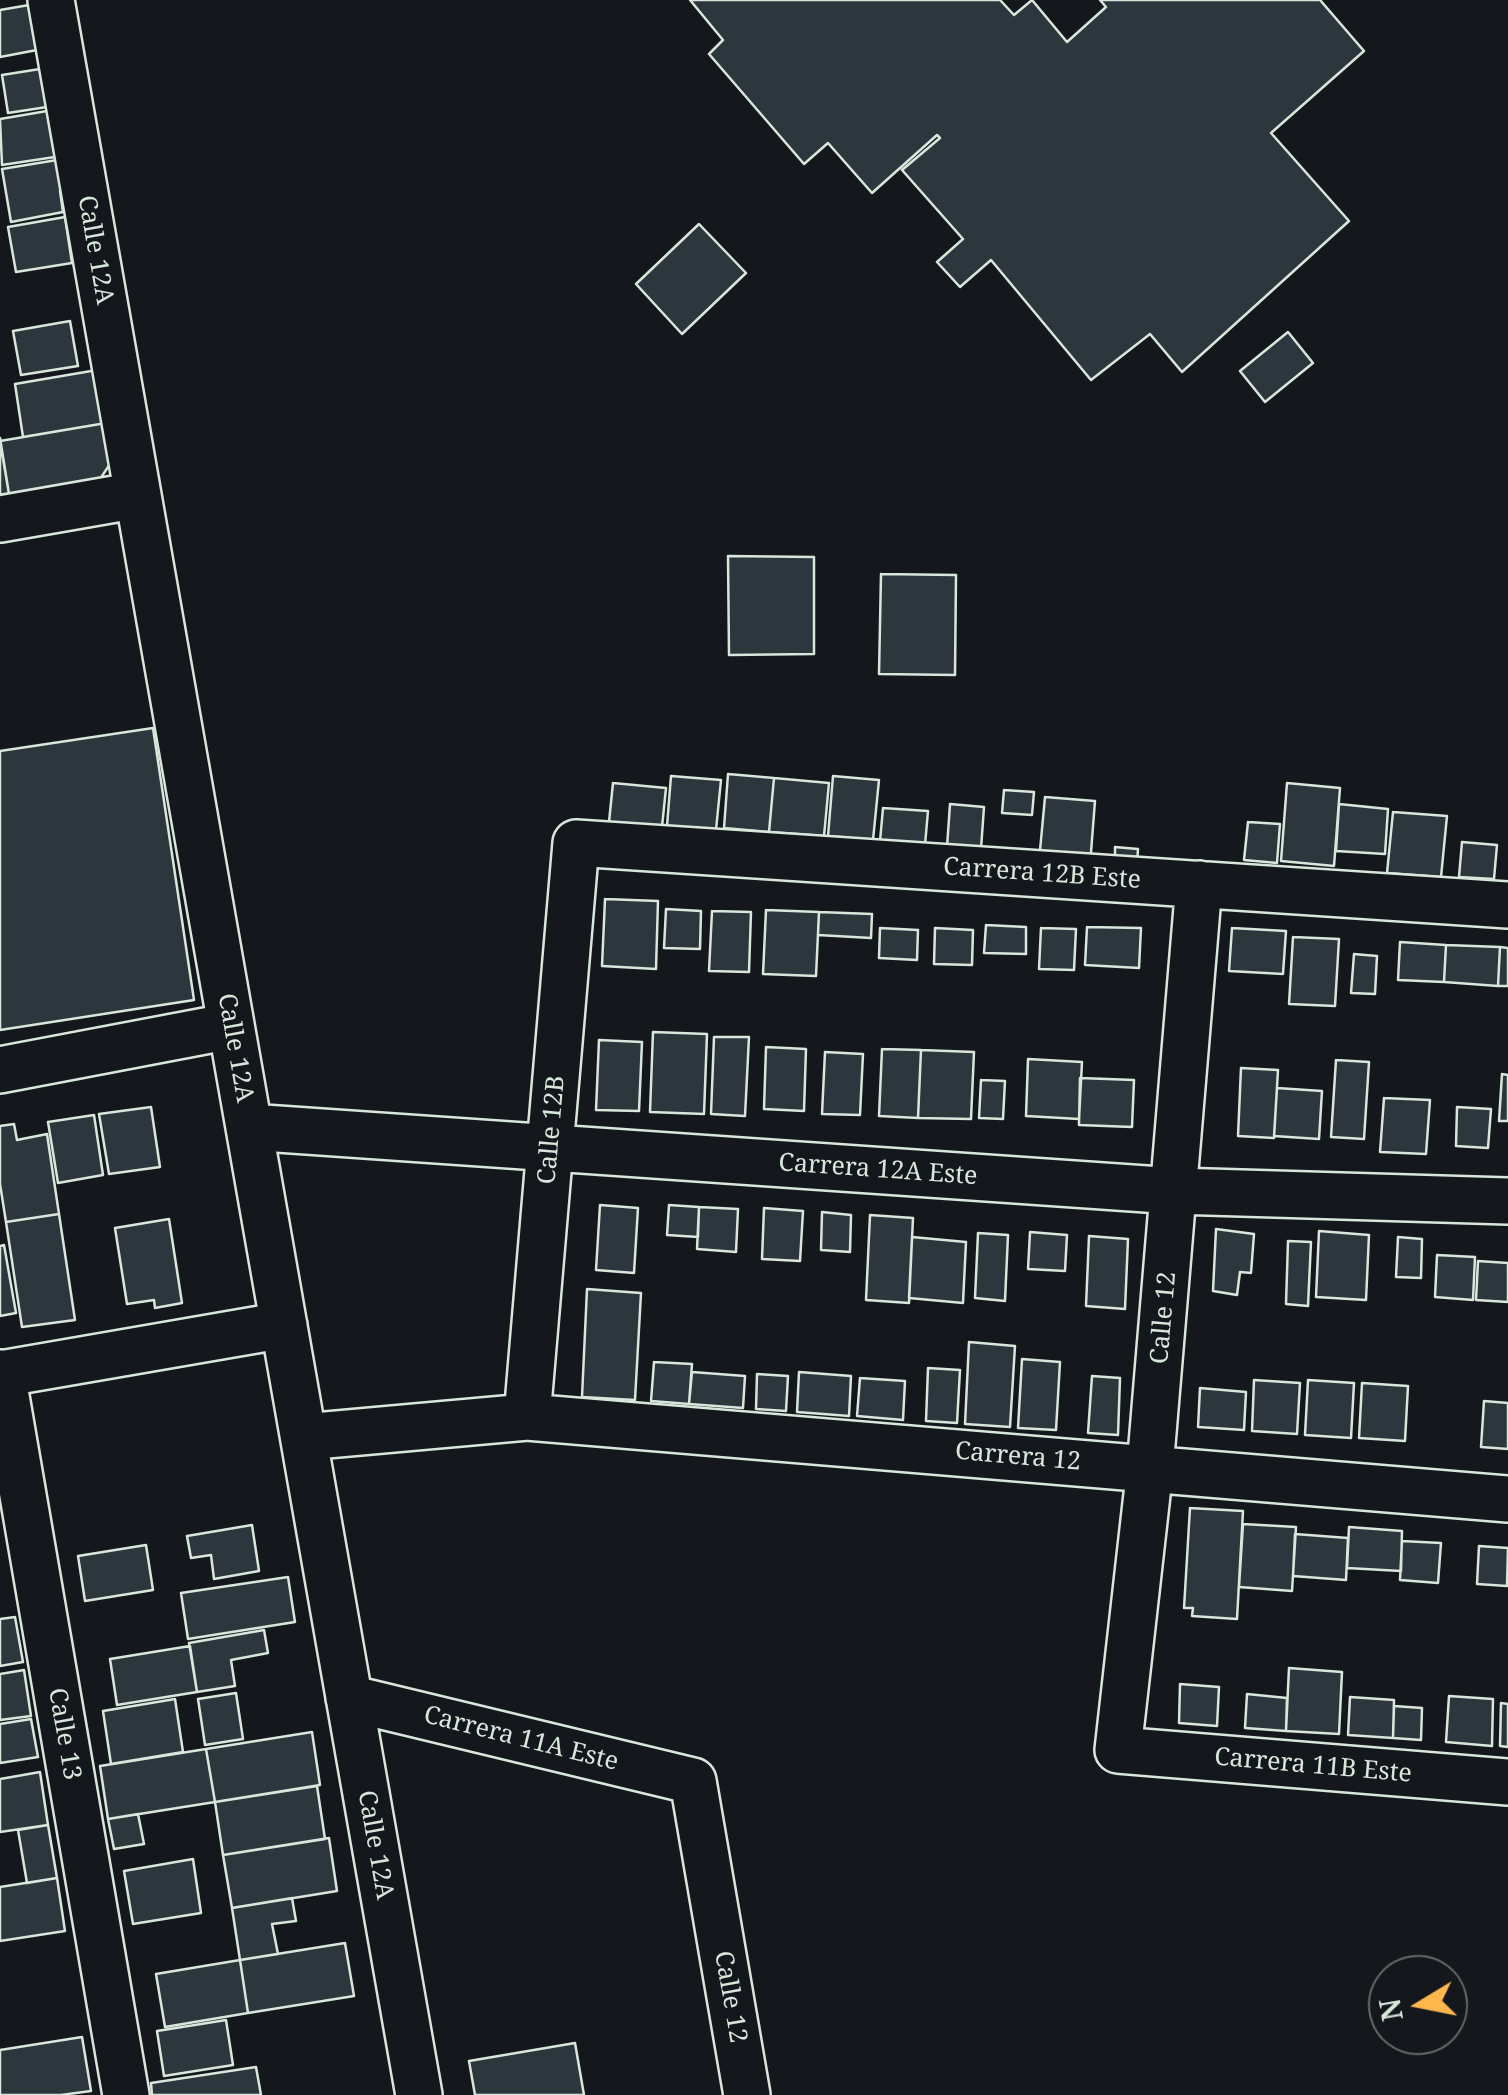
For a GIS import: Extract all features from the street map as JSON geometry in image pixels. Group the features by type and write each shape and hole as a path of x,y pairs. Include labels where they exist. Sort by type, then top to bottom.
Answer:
{"street":[{"name":"Calle 12A","path":"51,0 419,2095"},
{"path":"0,519 138,496"},
{"name":"Carrera 12B Este","path":"576,843 1508,905"},
{"name":"Calle 12B","path":"527,1417 576,843"},
{"name":"Calle 12","path":"1118,1750 1150,1468 1199,884"},
{"path":"0,1070 231,1026"},
{"name":"Carrera 12A Este","path":"249,1127 1175,1191 1508,1202"},
{"path":"1,1374 284,1325"},
{"name":"Calle 13","path":"1,1374 126,2095"},
{"name":"Carrera 12","path":"304,1437 527,1417 1508,1498"},
{"name":"Carrera 11A Este","path":"350,1698 693,1781"},
{"name":"Carrera 11B Este","path":"1118,1750 1508,1782"},
{"name":"Calle 12","path":"693,1781 747,2095"}],"building":[{"path":"690,0 1000,0 1014,15 1032,0 1067,42 1106,7 1100,0 1320,0 1364,51 1271,133 1349,221 1182,372 1150,334 1091,380 991,260 960,287 937,262 963,239 902,170 940,138 937,135 872,193 828,143 804,164 709,54 723,40"},
{"path":"29,5 37,50 0,57 0,10"},
{"path":"40,69 47,107 8,113 2,75"},
{"path":"47,111 55,157 2,165 0,119"},
{"path":"63,159 68,189 60,191 63,212 11,222 2,169"},
{"path":"65,217 72,263 16,272 8,227"},
{"path":"699,224 746,273 682,334 636,284"},
{"path":"70,321 78,366 21,375 13,331"},
{"path":"1288,332 1313,363 1265,402 1240,371"},
{"path":"97,370 106,423 23,437 15,384"},
{"path":"106,423 112,461 100,479 9,494 0,441"},
{"path":"0,438 9,494 0,495"},
{"path":"728,556 814,557 814,654 729,655"},
{"path":"881,574 956,575 955,675 879,674"},
{"path":"153,728 194,1000 0,1030 0,751"},
{"path":"728,774 774,778 769,832 724,828"},
{"path":"671,776 721,780 716,830 667,826"},
{"path":"833,776 879,780 873,840 828,836"},
{"path":"774,778 829,783 824,836 769,832"},
{"path":"613,783 666,788 662,827 609,822"},
{"path":"1287,783 1340,788 1334,866 1281,861"},
{"path":"1004,790 1034,792 1032,815 1002,813"},
{"path":"1045,797 1095,801 1090,865 1039,861"},
{"path":"950,804 984,807 981,849 947,847"},
{"path":"1339,804 1388,809 1385,854 1336,851"},
{"path":"883,808 928,811 925,845 880,841"},
{"path":"1393,812 1447,816 1441,877 1387,873"},
{"path":"1248,822 1280,824 1277,863 1244,860"},
{"path":"1462,842 1497,845 1494,879 1459,877"},
{"path":"1115,847 1138,849 1137,864 1115,862"},
{"path":"605,899 658,901 656,969 602,966"},
{"path":"666,909 701,911 700,949 664,948"},
{"path":"766,910 819,912 816,976 763,974"},
{"path":"712,911 751,912 749,972 709,971"},
{"path":"819,912 872,914 871,938 818,935"},
{"path":"986,925 1026,927 1026,954 984,953"},
{"path":"1087,927 1141,928 1139,968 1085,965"},
{"path":"880,928 918,930 917,960 879,958"},
{"path":"935,928 973,930 972,965 934,964"},
{"path":"1041,928 1076,929 1074,970 1039,969"},
{"path":"1232,928 1286,931 1283,974 1229,971"},
{"path":"1293,937 1339,939 1335,1006 1289,1004"},
{"path":"1400,942 1446,945 1444,982 1398,980"},
{"path":"1446,945 1500,947 1498,986 1444,982"},
{"path":"1500,947 1508,948 1508,986 1498,986"},
{"path":"1354,954 1377,956 1375,994 1351,993"},
{"path":"653,1032 707,1034 704,1114 650,1112"},
{"path":"714,1037 749,1037 745,1116 711,1114"},
{"path":"599,1040 642,1042 639,1111 596,1110"},
{"path":"766,1047 806,1049 804,1111 764,1109"},
{"path":"882,1049 921,1050 918,1118 879,1116"},
{"path":"921,1050 974,1052 971,1119 918,1118"},
{"path":"825,1052 863,1054 860,1115 822,1114"},
{"path":"1028,1059 1082,1062 1079,1119 1026,1116"},
{"path":"1336,1060 1369,1062 1364,1139 1331,1137"},
{"path":"1241,1068 1278,1070 1274,1138 1238,1136"},
{"path":"1502,1074 1508,1075 1508,1121 1499,1121"},
{"path":"1080,1078 1134,1080 1132,1127 1079,1125"},
{"path":"981,1080 1005,1081 1003,1119 979,1118"},
{"path":"1277,1088 1322,1091 1319,1139 1274,1136"},
{"path":"1384,1098 1430,1100 1426,1154 1380,1152"},
{"path":"151,1107 160,1167 109,1174 99,1114"},
{"path":"1457,1107 1491,1109 1488,1148 1456,1146"},
{"path":"94,1115 103,1175 58,1183 48,1122"},
{"path":"14,1124 17,1140 47,1134 59,1214 6,1222 0,1184 0,1126"},
{"path":"600,1205 638,1208 634,1273 596,1270"},
{"path":"669,1205 699,1207 698,1237 667,1235"},
{"path":"699,1207 738,1209 736,1252 697,1249"},
{"path":"764,1208 803,1211 800,1261 762,1259"},
{"path":"822,1212 851,1215 850,1252 821,1250"},
{"path":"59,1214 75,1320 22,1327 6,1222"},
{"path":"870,1215 913,1218 909,1303 866,1300"},
{"path":"169,1219 182,1303 155,1308 154,1300 127,1304 115,1228"},
{"path":"1216,1229 1254,1234 1251,1273 1240,1272 1237,1295 1213,1291"},
{"path":"1319,1231 1369,1235 1366,1300 1316,1297"},
{"path":"1030,1232 1067,1235 1065,1271 1028,1269"},
{"path":"978,1233 1008,1235 1005,1301 975,1298"},
{"path":"1089,1236 1128,1239 1125,1309 1086,1306"},
{"path":"912,1237 966,1242 963,1303 909,1298"},
{"path":"1398,1237 1422,1239 1421,1278 1396,1277"},
{"path":"1288,1241 1311,1242 1308,1306 1286,1304"},
{"path":"4,1245 16,1313 0,1316 0,1246"},
{"path":"1437,1255 1475,1257 1473,1300 1435,1297"},
{"path":"1478,1261 1508,1263 1508,1302 1476,1300"},
{"path":"587,1289 641,1293 635,1400 582,1397"},
{"path":"969,1342 1015,1346 1010,1427 965,1424"},
{"path":"1022,1359 1060,1362 1056,1430 1018,1428"},
{"path":"654,1362 692,1364 689,1404 651,1401"},
{"path":"928,1368 960,1370 957,1423 926,1421"},
{"path":"692,1372 745,1376 743,1408 689,1404"},
{"path":"799,1372 851,1376 849,1416 797,1412"},
{"path":"757,1374 788,1376 786,1411 756,1409"},
{"path":"1092,1376 1120,1378 1118,1435 1088,1433"},
{"path":"860,1378 905,1381 903,1420 857,1416"},
{"path":"1254,1380 1300,1383 1297,1434 1252,1431"},
{"path":"1308,1380 1354,1383 1351,1438 1305,1435"},
{"path":"1362,1383 1408,1386 1405,1441 1359,1438"},
{"path":"1200,1388 1246,1392 1244,1430 1198,1427"},
{"path":"1484,1401 1508,1403 1508,1449 1481,1447"},
{"path":"1190,1508 1243,1511 1237,1619 1192,1616 1193,1608 1184,1608"},
{"path":"1243,1524 1296,1527 1292,1591 1239,1587"},
{"path":"252,1525 259,1571 214,1579 211,1555 191,1558 187,1536"},
{"path":"1349,1527 1402,1531 1401,1571 1347,1568"},
{"path":"1295,1534 1348,1538 1346,1580 1293,1576"},
{"path":"1402,1541 1441,1543 1438,1583 1400,1580"},
{"path":"146,1545 153,1590 85,1601 78,1556"},
{"path":"1479,1546 1508,1548 1507,1586 1477,1584"},
{"path":"288,1577 295,1622 188,1639 181,1593"},
{"path":"15,1617 23,1662 0,1666 0,1619"},
{"path":"264,1630 268,1653 231,1660 235,1686 197,1692 189,1643"},
{"path":"190,1646 197,1692 117,1705 110,1659"},
{"path":"1289,1668 1342,1672 1339,1734 1286,1731"},
{"path":"24,1670 31,1716 0,1720 0,1674"},
{"path":"1180,1684 1219,1687 1217,1726 1179,1723"},
{"path":"236,1693 243,1739 205,1745 198,1699"},
{"path":"1247,1694 1287,1698 1286,1731 1245,1728"},
{"path":"1449,1696 1493,1699 1492,1746 1446,1742"},
{"path":"1350,1697 1394,1700 1393,1738 1348,1735"},
{"path":"175,1699 183,1752 111,1764 103,1711"},
{"path":"1501,1703 1508,1704 1508,1747 1500,1746"},
{"path":"1394,1706 1422,1708 1421,1740 1393,1738"},
{"path":"31,1719 38,1757 0,1763 0,1724"},
{"path":"312,1732 320,1785 215,1802 206,1749"},
{"path":"206,1749 215,1802 108,1819 100,1766"},
{"path":"40,1772 48,1825 0,1832 0,1779"},
{"path":"317,1786 325,1839 223,1855 215,1802"},
{"path":"138,1814 144,1844 114,1849 108,1819"},
{"path":"48,1825 57,1878 27,1883 18,1830"},
{"path":"329,1838 337,1891 232,1908 223,1855"},
{"path":"193,1859 201,1913 133,1924 124,1871"},
{"path":"57,1878 65,1931 0,1941 0,1887"},
{"path":"292,1898 296,1921 272,1924 278,1954 240,1960 232,1908"},
{"path":"345,1943 354,1996 248,2013 240,1960"},
{"path":"240,1960 248,2013 165,2027 156,1974"},
{"path":"226,2020 233,2065 164,2076 157,2031"},
{"path":"82,2037 91,2091 0,2095 0,2050"},
{"path":"575,2043 584,2095 475,2095 469,2061"},
{"path":"256,2067 261,2095 152,2095 151,2083"}]}
